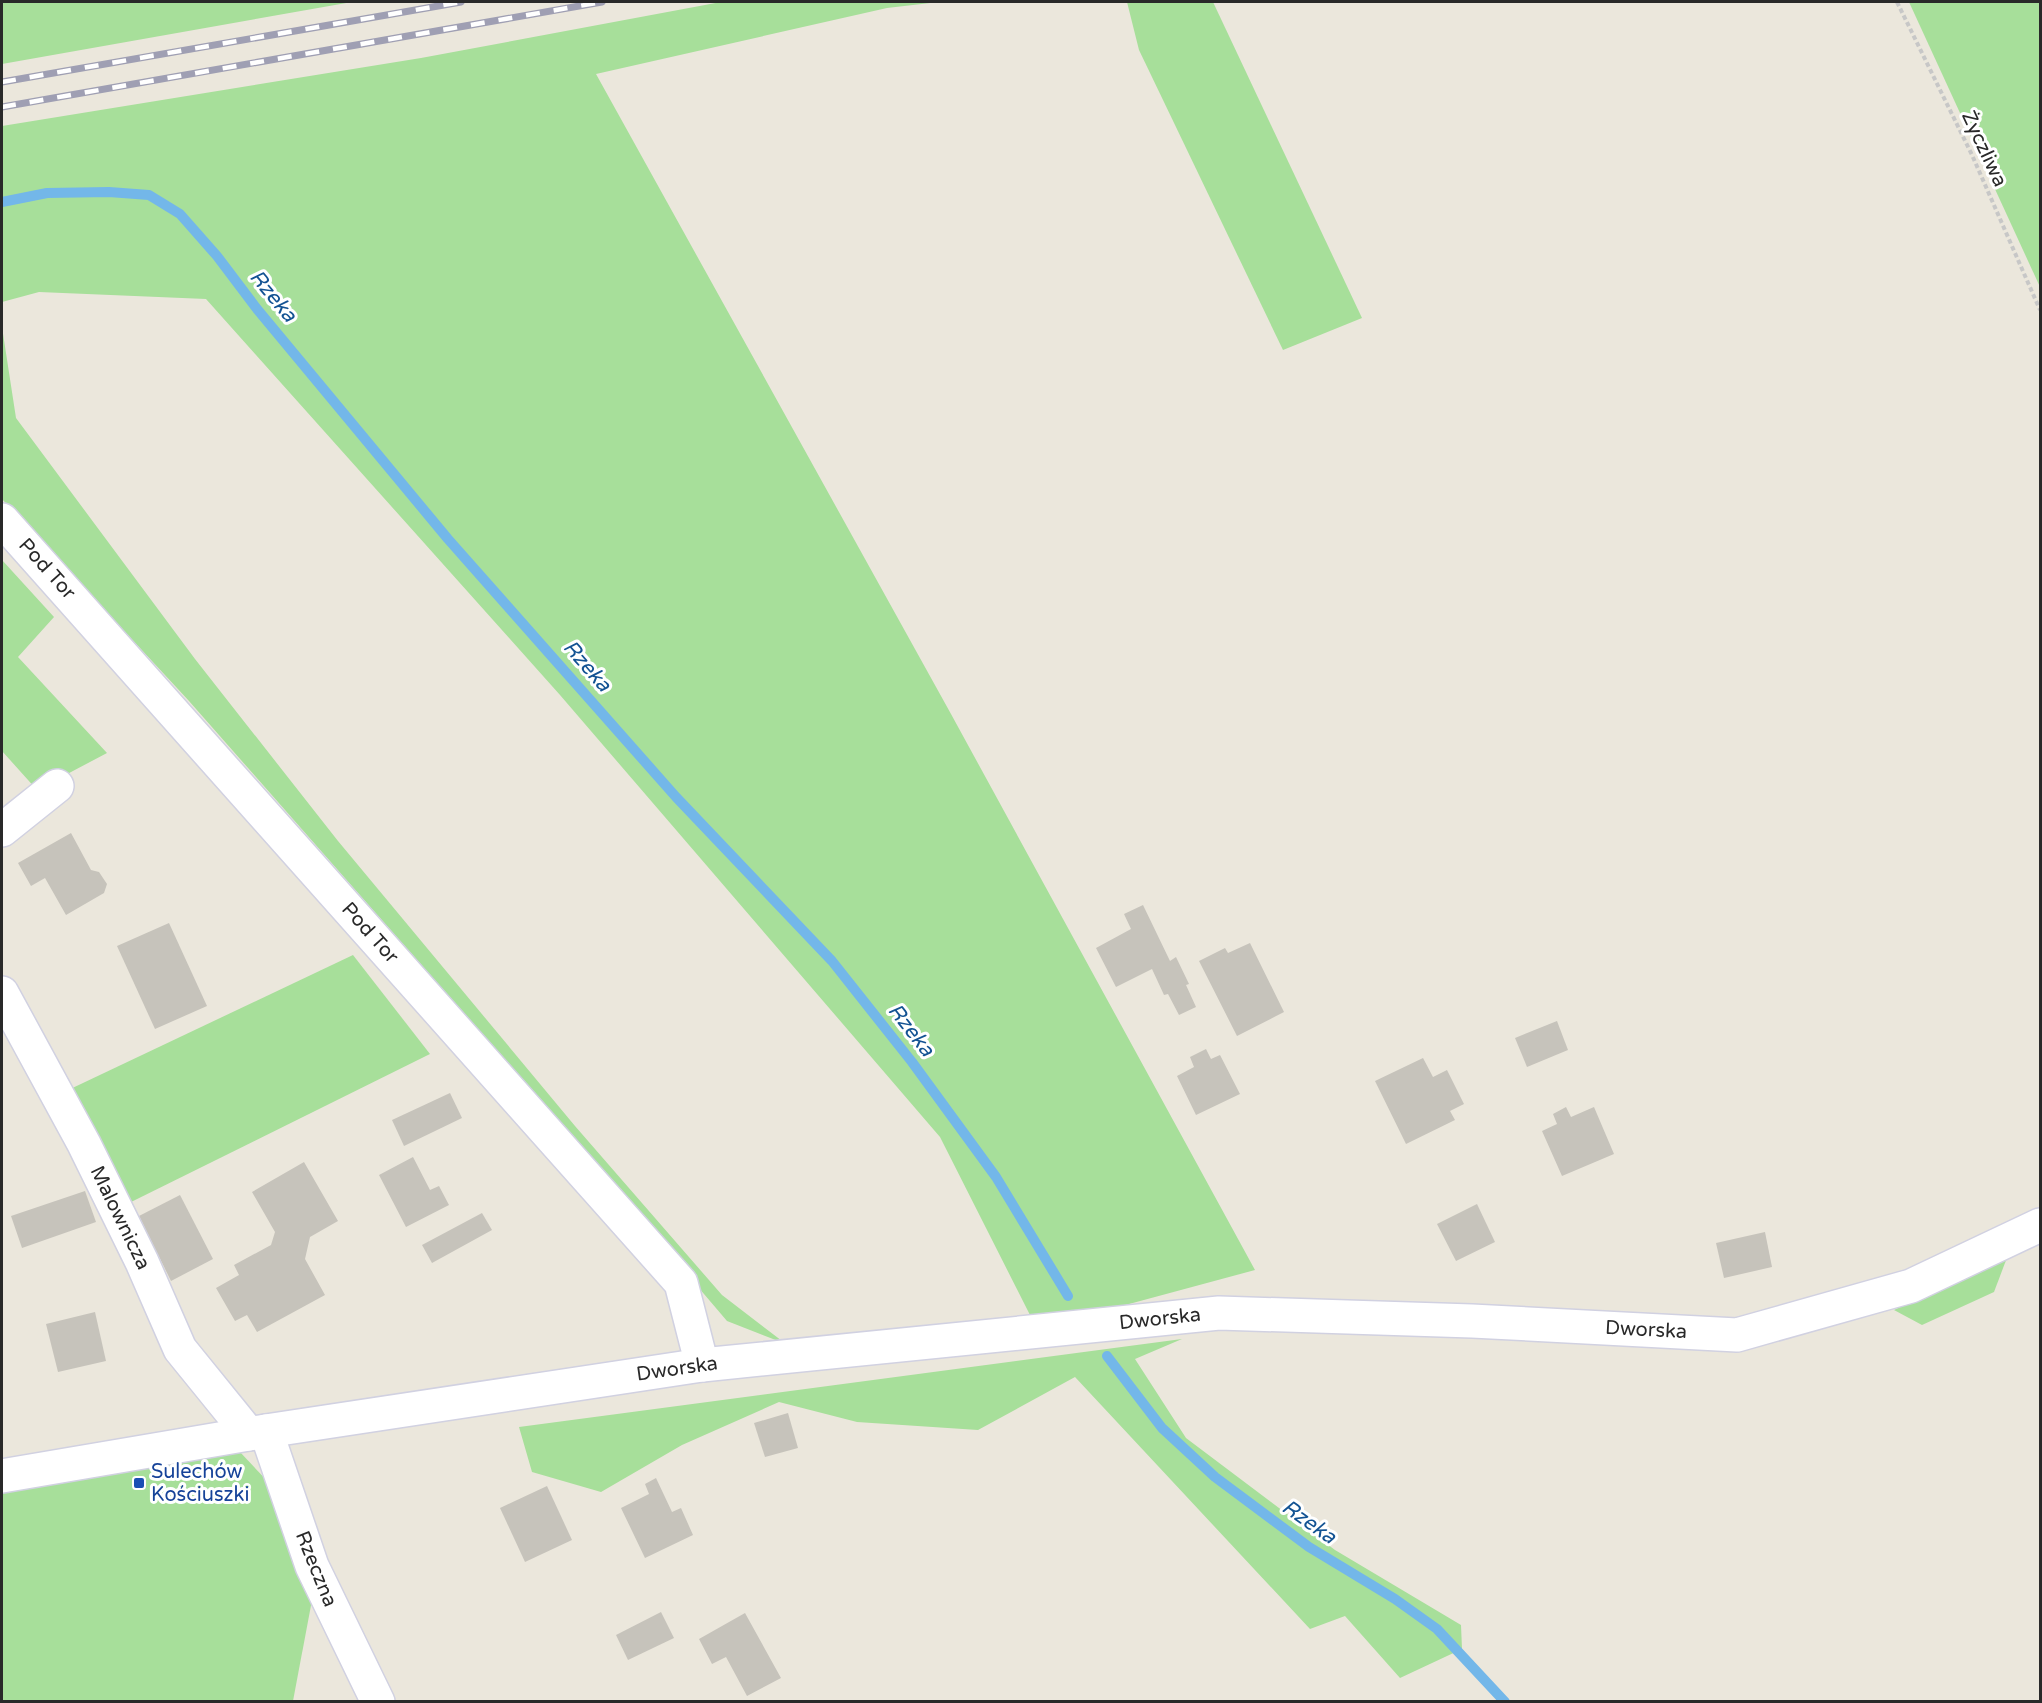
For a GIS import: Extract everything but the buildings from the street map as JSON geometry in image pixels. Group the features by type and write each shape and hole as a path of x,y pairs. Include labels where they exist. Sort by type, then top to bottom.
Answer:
{"street":[{"name":"Pod Tor","path":"2,520 681,1283 702,1365"},
{"path":"2,830 57,786"},
{"name":"Malownicza","path":"2,993 84,1144 142,1262 180,1349 258,1432"},
{"name":"Dworska","path":"2,1476 258,1432 702,1365 1220,1313 1472,1321 1737,1335 1911,1286 2040,1225"},
{"name":"Rzeczna","path":"258,1432 312,1566 378,1701"}],"path":[{"name":"Życzliwa","path":"1898,2 1972,155 2040,310"}],"green space":[{"path":"2,2 352,2 2,64"},
{"path":"721,2 939,2 887,8 596,74 951,714 1255,1270 1092,1314 1031,1317 940,1137 560,695 206,299 39,292 2,302 2,126 421,58"},
{"path":"1127,2 1213,2 1362,318 1283,350 1139,50"},
{"path":"1909,2 2040,2 2040,287"},
{"path":"2,327 16,418 195,659 338,841 575,1126 722,1295 786,1344 727,1321 491,1044 189,701 2,499"},
{"path":"2,560 54,617 18,657 107,753 37,790 2,751"},
{"path":"353,955 430,1054 123,1206 64,1092"},
{"path":"2008,1255 1994,1292 1922,1325 1894,1310"},
{"path":"1182,1339 1135,1359 1186,1438 1335,1550 1461,1625 1462,1649 1400,1678 1345,1616 1310,1629 1075,1377 978,1430 857,1422 779,1402 682,1445 601,1492 532,1472 519,1427"},
{"path":"201,1452 240,1452 271,1485 312,1600 293,1701 2,1701 2,1493"}],"waterway":[{"name":"Rzeka","path":"2,202 47,193 109,192 149,195 180,214 217,256 257,309 448,539 676,797 832,961 912,1062 996,1177 1068,1296"},
{"name":"Rzeka","path":"1107,1356 1162,1428 1215,1477 1309,1547 1395,1599 1437,1629 1505,1702"}],"railway":[{"path":"2,82 461,2"},
{"path":"2,107 602,2"}],"place":[{"name":"Sulechów Kościuszki","path":"139,1483"}]}
